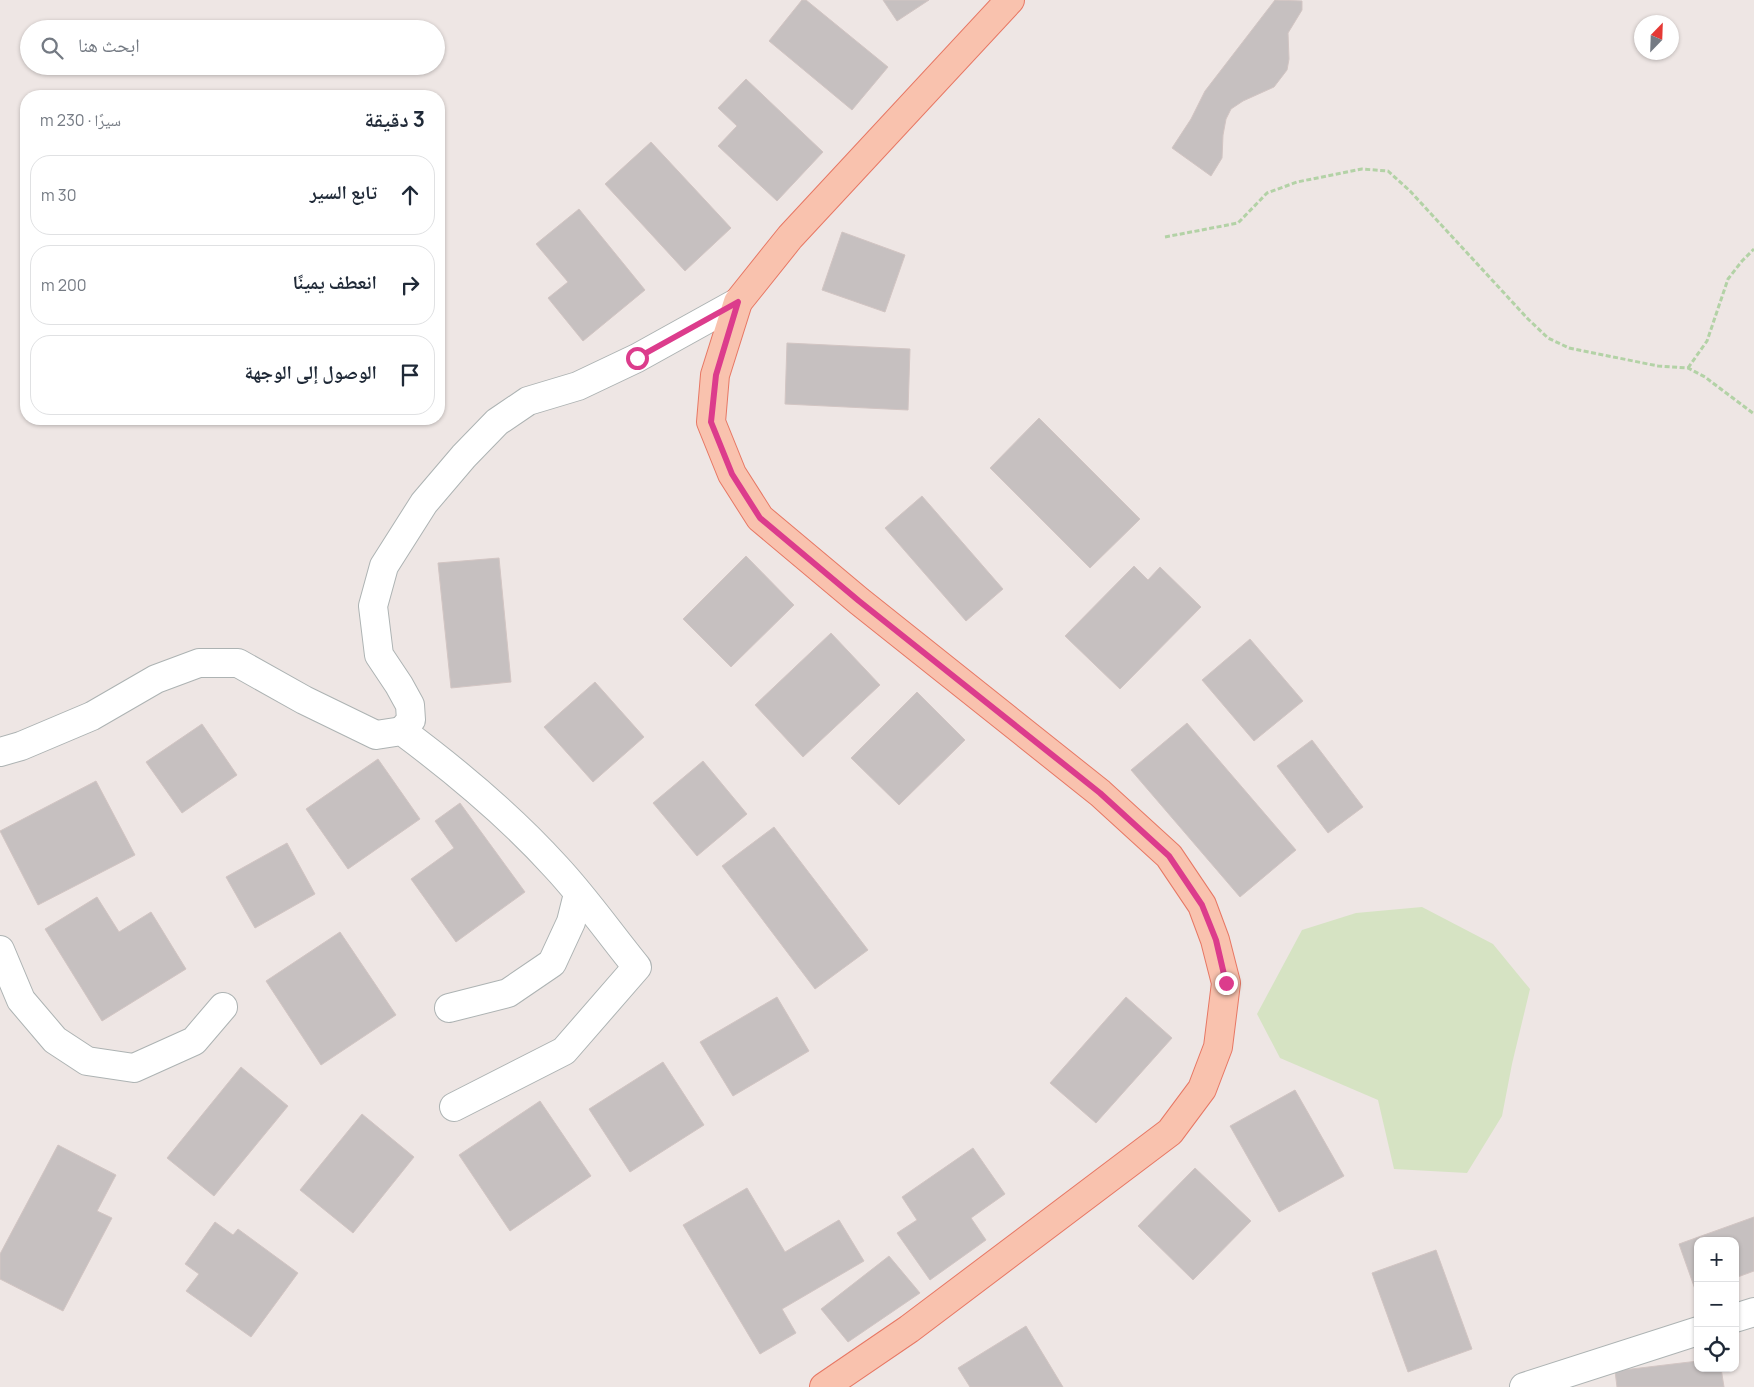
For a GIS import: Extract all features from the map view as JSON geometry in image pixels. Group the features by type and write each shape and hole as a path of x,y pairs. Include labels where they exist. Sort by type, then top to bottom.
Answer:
{"main road":[{"path":"824,1387 909,1329 1170,1132 1202,1089 1218,1047 1226,983 1216,940 1202,905 1169,856 1100,793 859,601 760,518 732,474 711,422 716,375 738,302 790,237 1010,0"}],"street":[{"path":"0,752 21,746 92,716 156,679 199,663 238,663 304,700 376,735 402,731 411,720 410,705 379,655 373,606 384,566 424,503 464,456 497,422 528,401 578,386 637,358 738,302"},
{"path":"402,731 497,807 556,867 637,967 564,1051 454,1107"},
{"path":"449,1008 508,993 552,963 571,922 578,894"},
{"path":"0,950 22,1000 55,1040 87,1061 134,1068 194,1041 223,1007"},
{"path":"1739,1317 1754,1312"},
{"path":"1524,1387 1694,1332"}],"path":[{"path":"1165,237 1238,223 1267,193 1297,182 1362,169 1388,171 1410,191 1528,319 1548,338 1569,348 1658,366 1688,368 1705,376 1754,414"},
{"path":"1688,368 1707,341 1728,279 1754,249"}],"green space":[{"path":"1422,907 1493,944 1530,989 1502,1116 1467,1173 1394,1169 1378,1100 1280,1058 1257,1014 1302,930 1356,913"}],"building":[{"path":"802,0 806,0 888,67 852,110 769,41"},
{"path":"883,0 929,0 897,21"},
{"path":"1275,0 1302,1 1302,10 1288,33 1289,59 1287,70 1274,87 1243,101 1231,109 1226,119 1223,135 1222,158 1211,176 1172,148 1191,119 1205,91"},
{"path":"746,79 823,152 777,201 718,146 737,126 718,108"},
{"path":"651,142 731,228 685,271 605,184"},
{"path":"579,209 645,290 583,341 548,298 568,282 536,244"},
{"path":"842,232 905,255 885,312 822,290"},
{"path":"787,343 910,349 908,410 785,404"},
{"path":"1039,418 1140,519 1090,568 990,468"},
{"path":"922,496 1003,589 966,621 885,528"},
{"path":"746,556 794,605 731,667 683,619"},
{"path":"499,558 511,682 451,688 438,563"},
{"path":"1134,566 1148,580 1160,567 1201,607 1120,689 1065,636"},
{"path":"831,633 880,685 803,757 755,705"},
{"path":"1250,639 1303,701 1254,741 1202,680"},
{"path":"595,682 644,737 593,782 544,727"},
{"path":"917,692 965,740 899,805 851,758"},
{"path":"1187,723 1296,850 1240,897 1131,770"},
{"path":"202,724 237,775 182,813 146,762"},
{"path":"1312,740 1363,807 1328,833 1277,766"},
{"path":"378,759 420,819 348,869 306,809"},
{"path":"703,761 747,814 697,856 653,803"},
{"path":"96,781 135,855 38,905 0,831"},
{"path":"460,803 525,892 456,942 411,879 454,848 435,821"},
{"path":"774,827 868,950 815,989 722,866"},
{"path":"287,843 315,894 255,928 226,877"},
{"path":"97,897 119,932 151,912 186,969 102,1021 45,929"},
{"path":"340,932 396,1015 321,1065 266,981"},
{"path":"777,997 809,1051 733,1096 700,1042"},
{"path":"1126,997 1172,1038 1096,1123 1050,1083"},
{"path":"663,1062 704,1125 630,1172 589,1109"},
{"path":"241,1067 288,1106 214,1196 167,1158"},
{"path":"1295,1090 1344,1176 1279,1212 1230,1126"},
{"path":"540,1101 591,1176 510,1231 459,1155"},
{"path":"362,1114 414,1157 353,1233 300,1190"},
{"path":"58,1145 116,1175 97,1211 112,1218 63,1311 0,1279 0,1254"},
{"path":"973,1148 1005,1194 971,1218 986,1240 930,1280 897,1233 917,1220 902,1197"},
{"path":"1195,1168 1251,1221 1193,1280 1138,1226"},
{"path":"747,1188 785,1252 839,1220 864,1261 782,1309 796,1333 760,1354 683,1225"},
{"path":"1754,1217 1754,1271 1739,1277 1739,1237 1698,1237"},
{"path":"215,1222 233,1235 238,1229 298,1273 251,1337 186,1291 199,1274 185,1264"},
{"path":"1694,1239 1694,1286 1679,1244"},
{"path":"1436,1250 1472,1349 1408,1372 1372,1273"},
{"path":"889,1256 920,1293 848,1342 821,1309"},
{"path":"1026,1326 1063,1387 970,1387 958,1368"},
{"path":"1694,1361 1694,1372 1722,1372 1724,1387 1617,1387 1615,1371"}],"route":[{"path":"637,358 738,302 716,375 711,422 732,474 760,518 859,601 1100,793 1169,856 1202,905 1216,940 1226,983"}]}
